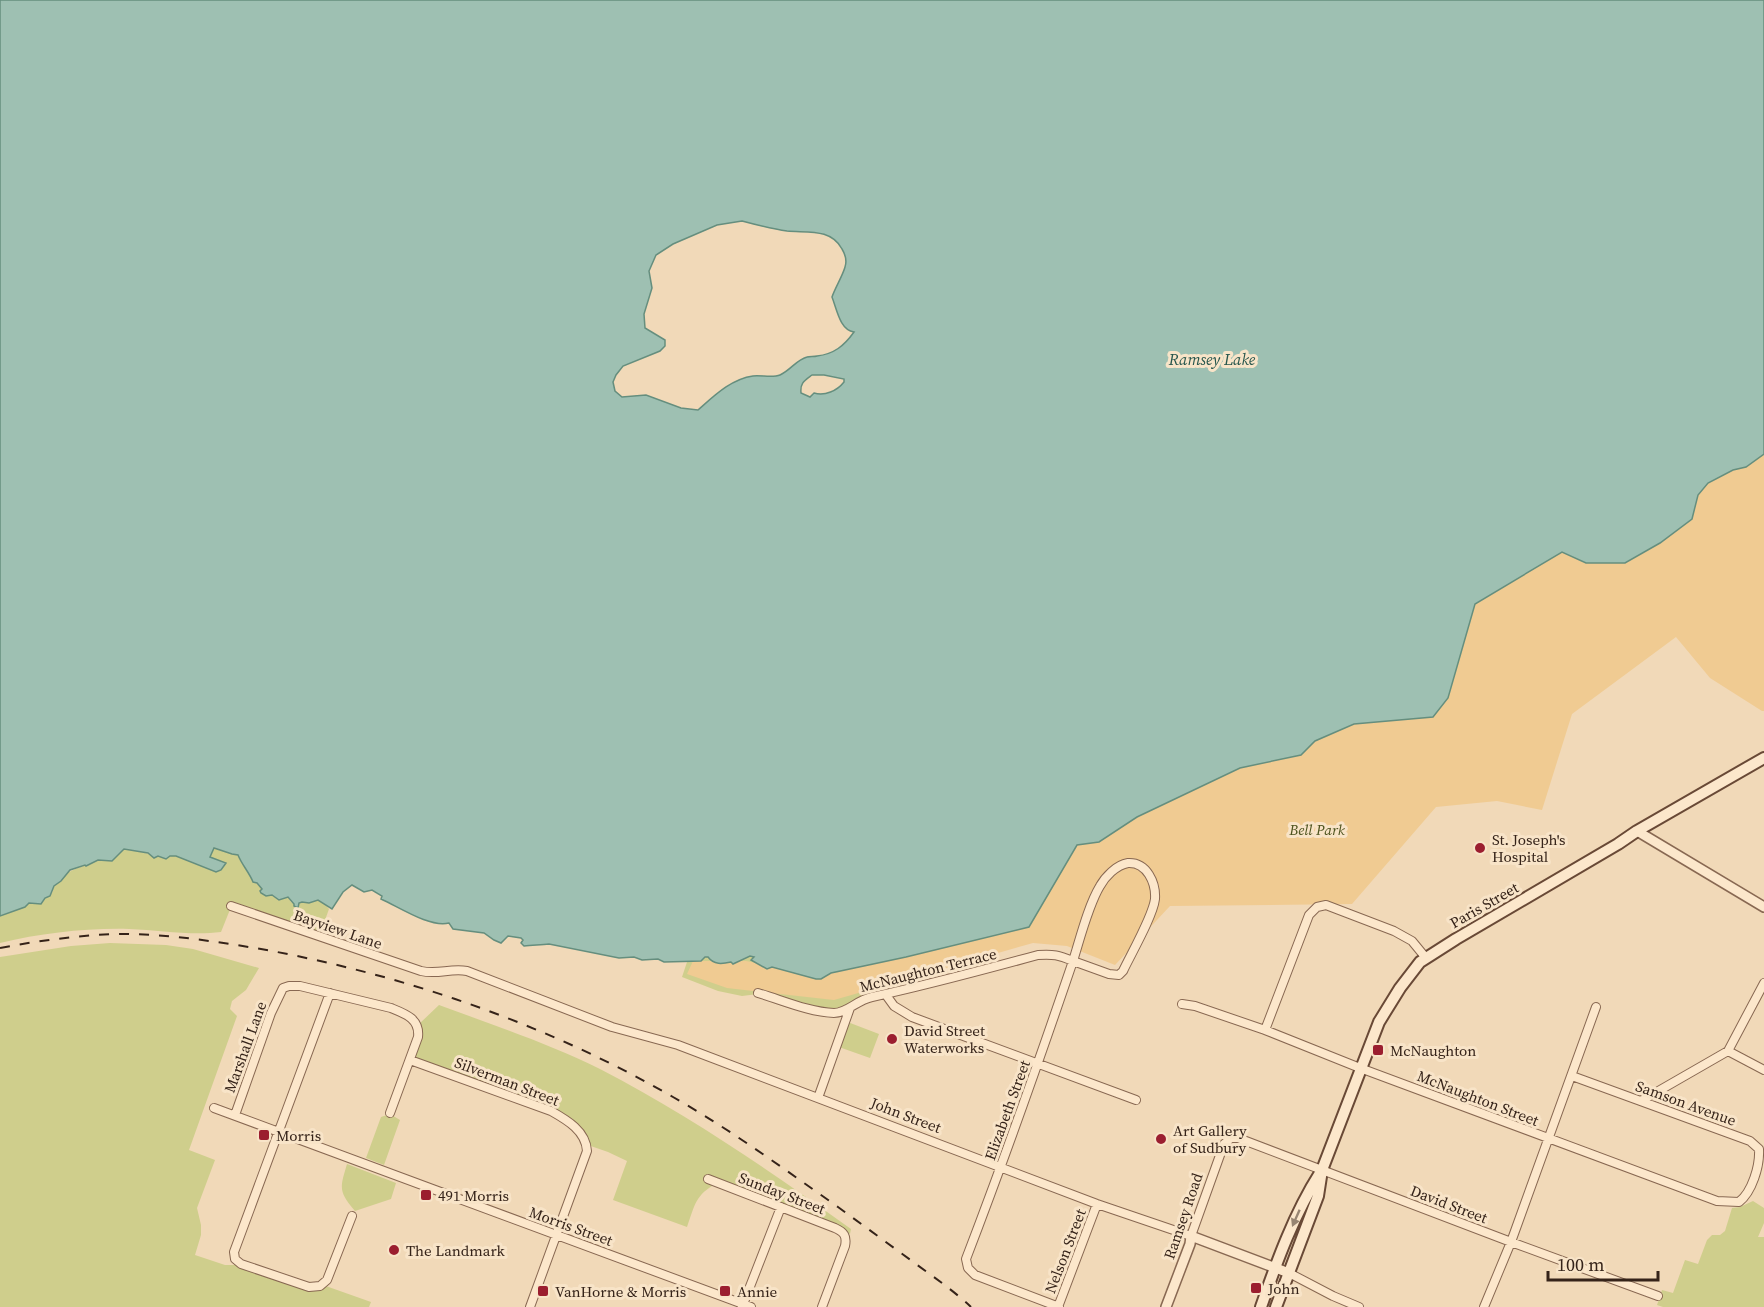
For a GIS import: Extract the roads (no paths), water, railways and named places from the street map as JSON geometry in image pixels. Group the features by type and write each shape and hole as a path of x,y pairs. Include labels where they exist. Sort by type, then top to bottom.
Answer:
{"main road":[{"name":"Paris Street","path":"1276,1307 1318,1196 1322,1170 1379,1022 1400,988 1420,962 1637,831 1764,758"},
{"name":"Paris Street","path":"1261,1307 1296,1216 1322,1170"}],"street":[{"path":"1637,831 1764,907"},
{"name":"Elizabeth Street","path":"1058,1307 975,1275 968,1268 966,1259 1001,1168 1093,902 1100,886 1113,869 1127,863 1143,868 1154,882 1155,901 1123,971 1119,975 1114,975 1073,961"},
{"path":"1265,1030 1309,915 1317,907 1326,905 1394,932 1412,941 1426,958"},
{"name":"Bayview Lane","path":"231,906 364,953 422,971 438,973"},
{"name":"McNaughton Terrace","path":"758,993 808,1008 841,1012 858,1001 1038,955 1054,954 1073,961"},
{"name":"John Street","path":"438,973 457,969 467,971 612,1027 678,1045 1097,1204 1289,1273 1359,1307"},
{"path":"1641,1101 1728,1051 1764,983"},
{"name":"Marshall Lane","path":"234,1115 271,1013 283,988 300,986 330,993"},
{"path":"352,1216 327,1280 320,1286 309,1287 241,1264 235,1259 234,1252 330,993 402,1012 414,1019 418,1037 390,1113"},
{"path":"886,994 894,1006 903,1012 1136,1100"},
{"name":"McNaughton Street","path":"1182,1004 1195,1006 1265,1030 1548,1139 1717,1201 1732,1203"},
{"path":"1484,1307 1511,1242 1596,1007"},
{"path":"818,1098 850,1008"},
{"path":"1728,1051 1764,1070"},
{"name":"Silverman Street","path":"410,1060 550,1112 569,1122 581,1134 587,1151 556,1235"},
{"name":"Samson Avenue","path":"1572,1076 1750,1141 1759,1149 1760,1158 1745,1197 1739,1202 1732,1203"},
{"name":"Morris Street","path":"214,1108 745,1306"},
{"name":"David Street","path":"1231,1138 1238,1138 1658,1296"},
{"name":"Ramsey Road","path":"1166,1307 1224,1144 1231,1138"},
{"name":"Sunday Street","path":"708,1179 835,1228 845,1234 845,1246 822,1307"},
{"name":"Nelson Street","path":"1058,1307 1097,1204"},
{"path":"745,1306 781,1207"},
{"path":"530,1307 556,1235"}],"water":[{"name":"Ramsey Lake","path":"0,0 1764,0 1764,454 1746,467 1733,470 1708,483 1698,495 1692,519 1660,543 1625,563 1586,563 1562,552 1475,604 1448,698 1433,717 1354,724 1315,741 1301,755 1240,768 1137,817 1099,842 1077,845 1029,927 831,973 821,979 816,979 772,967 767,969 751,960 754,957 750,956 733,964 731,962 716,963 708,957 701,961 664,962 658,959 619,958 549,944 524,946 521,938 508,936 501,943 484,933 453,929 449,923 441,924 424,920 381,899 382,896 372,890 364,892 352,885 343,892 332,909 318,900 299,903 298,908 288,897 279,900 272,895 266,896 261,893 262,889 253,882 238,855 214,848 210,857 226,863 221,870 216,872 176,856 166,859 158,856 154,858 148,853 124,849 112,861 98,860 70,870 41,904 29,903 25,907 0,916","holes":["742,221 781,230 818,233 837,242 844,253 846,262 832,297 845,328 854,332 834,351 803,358 780,375 753,376 737,381 723,389 698,410 681,408 646,395 622,397 615,391 613,382 623,366 660,351 665,346 665,340 645,328 644,314 652,288 649,271 656,255 673,244 717,225","812,375 844,379 844,382 830,392 814,393 810,397 801,393 801,387 803,382"]}],"railway":[{"path":"0,948 56,939 112,934 187,938 315,960 421,988 473,1005 575,1047 625,1071 695,1110 838,1207 971,1307"}],"place":[{"name":"St. Joseph's Hospital","path":"1480,848"},
{"name":"David Street Waterworks","path":"892,1039"},
{"name":"McNaughton","path":"1378,1050"},
{"name":"Morris","path":"264,1135"},
{"name":"Art Gallery of Sudbury","path":"1161,1139"},
{"name":"491 Morris","path":"426,1195"},
{"name":"The Landmark","path":"394,1250"},
{"name":"John","path":"1256,1288"},
{"name":"VanHorne & Morris","path":"543,1291"},
{"name":"Annie","path":"725,1291"}],"park label":[{"name":"Bell Park","path":"1317,829"}]}
